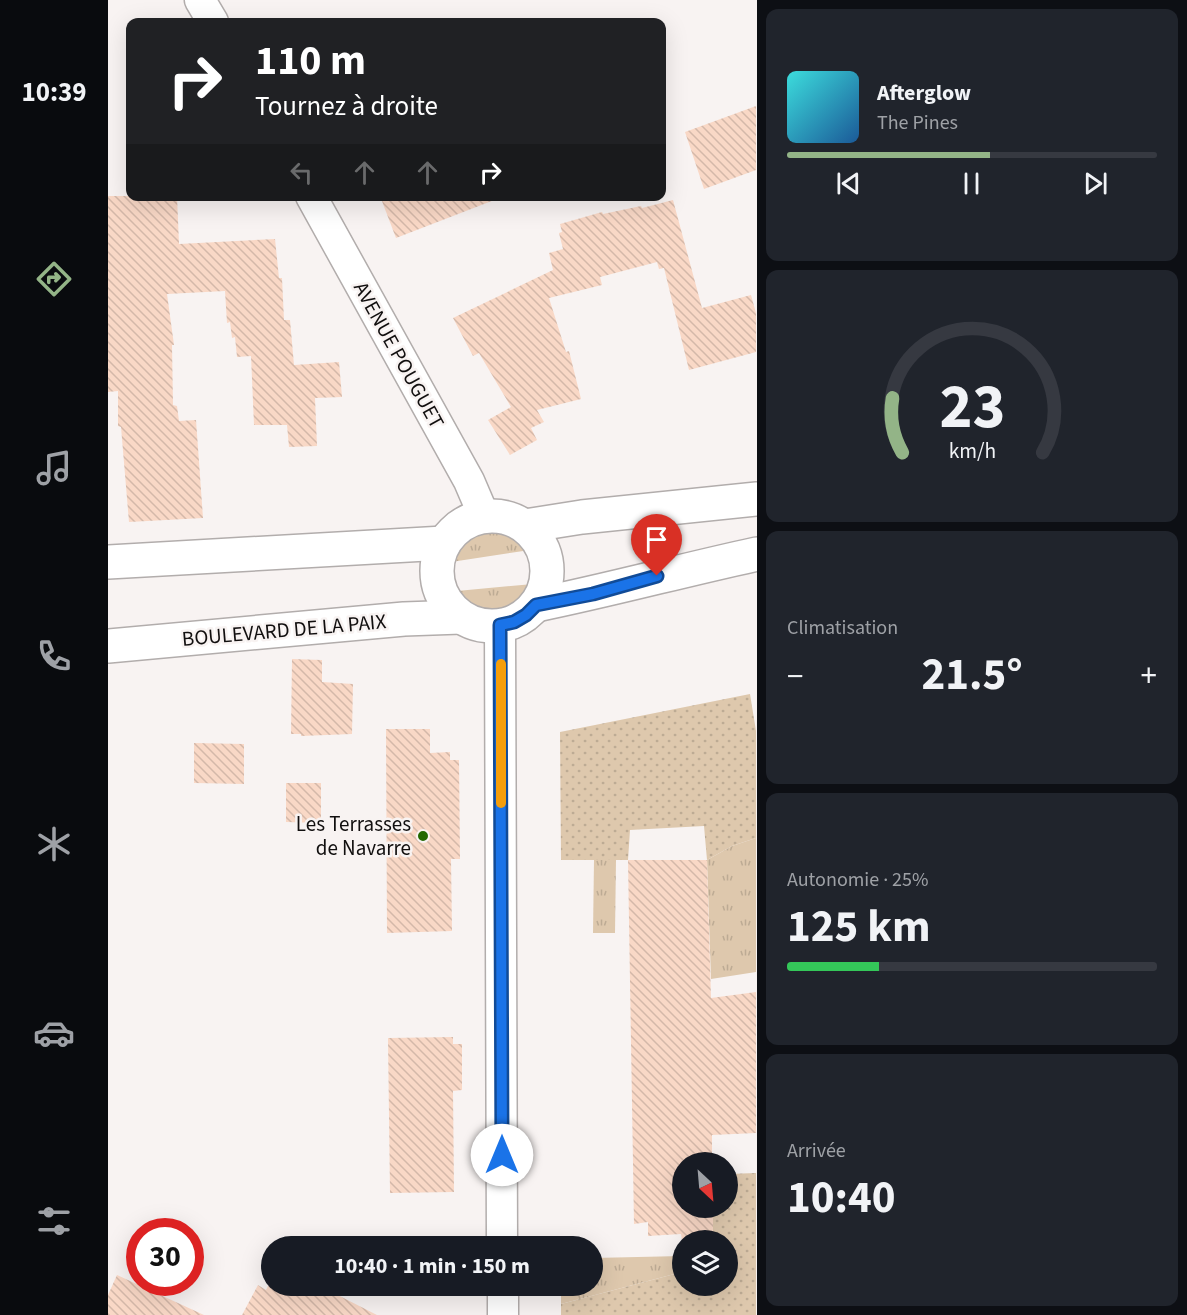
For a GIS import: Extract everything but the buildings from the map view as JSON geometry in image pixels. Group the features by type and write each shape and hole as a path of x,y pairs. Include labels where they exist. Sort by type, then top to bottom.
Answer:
{"main road":[{"path":"525,526 582,517 756,499"},
{"path":"484,516 506,517 525,526 545,551 547,563 548,577 544,592 536,605 514,622 500,625 480,625 461,617 445,600 437,578 439,554 444,543 461,525 484,516"},
{"path":"108,562 444,543"},
{"path":"536,605 593,594 678,571 756,554"},
{"name":"BOULEVARD DE LA PAIX","path":"108,646 404,619 461,617"}],"street":[{"path":"200,0 211,18"},
{"name":"AVENUE POUGUET","path":"314,201 469,481 484,516"},
{"path":"500,625 502,1236"},
{"path":"503,1296 503,1315"}],"green space":[{"path":"493,527 514,534 530,550 451,562 456,548 466,537"},
{"path":"533,584 519,604 497,612 474,608 457,591"},
{"path":"750,694 756,731 756,838 732,846 707,860 704,826 630,830 628,860 561,860 560,732"},
{"path":"756,838 756,972 711,979 707,860 732,846"},
{"path":"594,860 616,860 615,933 593,933"},
{"path":"756,1173 756,1315 561,1315 561,1304 591,1296 603,1296 603,1293 672,1275 672,1296 738,1296 738,1230 713,1230 713,1218 738,1218 738,1174"},
{"path":"672,1256 672,1275 603,1293 603,1258"},
{"path":"561,1296 591,1296 561,1304"}],"slow traffic":[{"path":"501,664 501,803"}],"place":[{"name":"Les Terrasses de Navarre","path":"423,836"}],"route":[{"path":"502,1155 500,625 514,622 536,605 593,594 657,576"}]}
